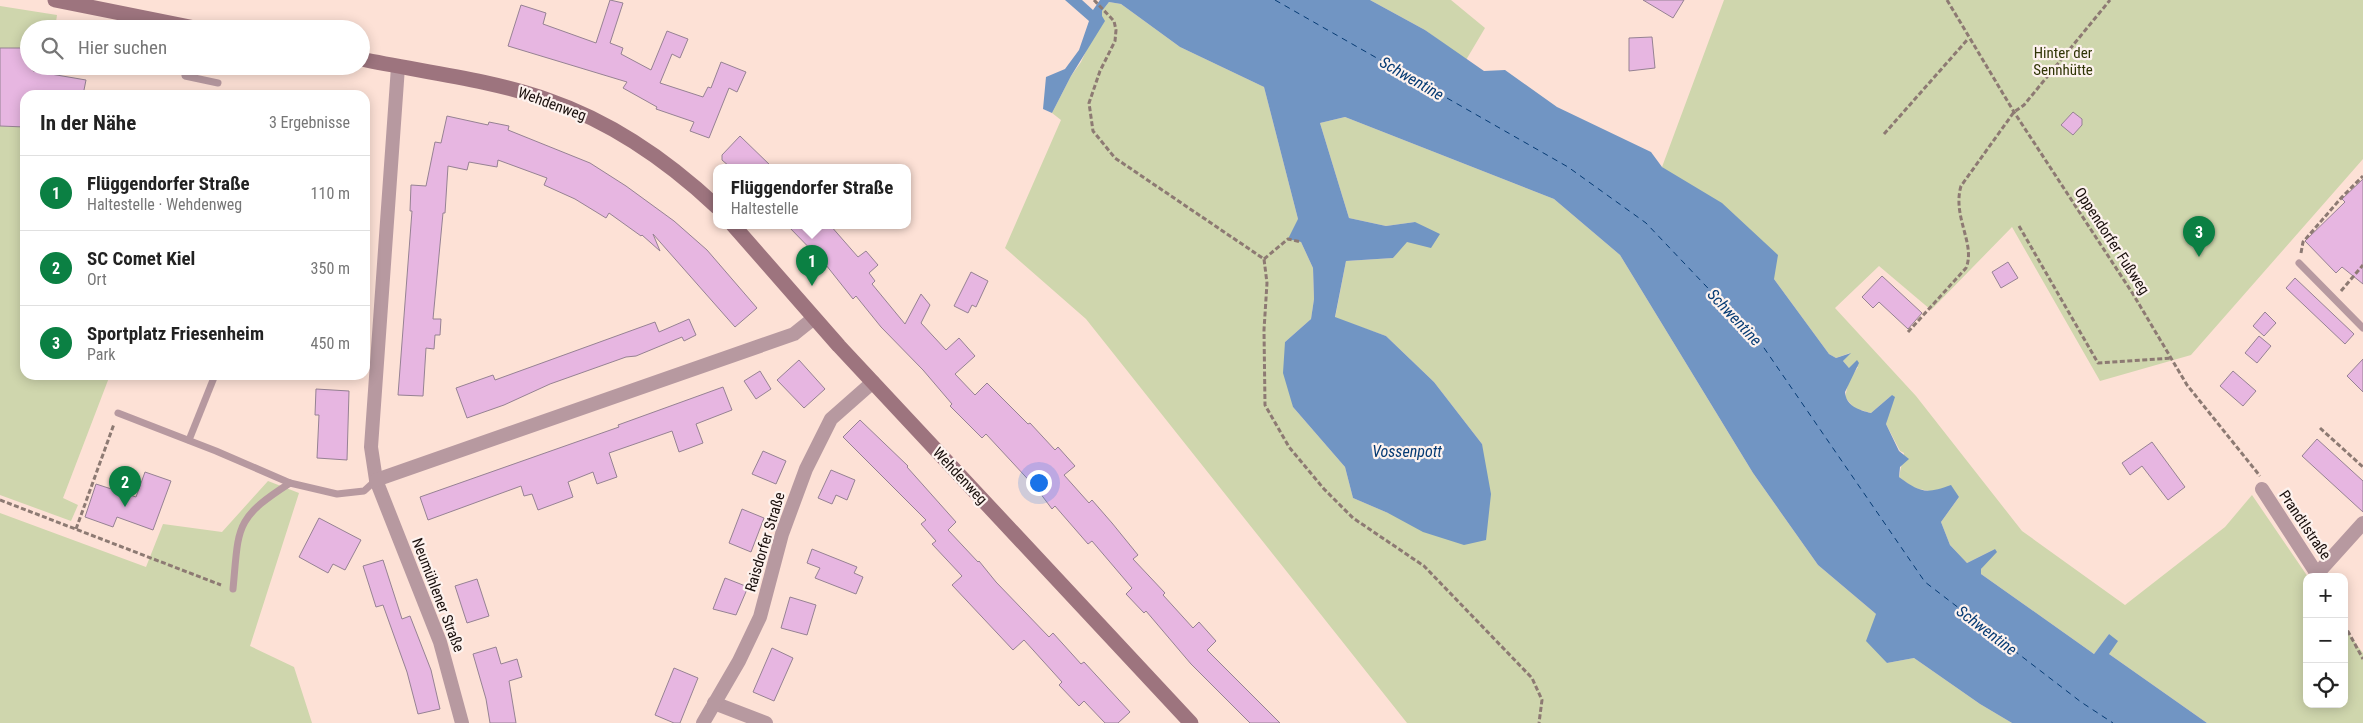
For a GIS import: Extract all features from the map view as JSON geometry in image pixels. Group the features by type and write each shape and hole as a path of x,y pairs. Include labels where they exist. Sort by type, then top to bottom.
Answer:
{"main road":[{"path":"55,0 154,20"},
{"name":"Wehdenweg","path":"370,61 517,90 583,114 620,133 653,154 689,181 713,204"},
{"name":"Wehdenweg","path":"736,229 814,318 1190,723"}],"street":[{"name":"Neumühlener Straße","path":"398,67 371,447 376,480 440,642 462,723"},
{"path":"376,480 794,334 814,318"},
{"name":"Raisdorfer Straße","path":"703,723 739,661 760,617 782,534 806,469 831,419 873,382"},
{"name":"Prandtlstraße","path":"2262,489 2317,574 2363,524"},
{"path":"714,703 766,723"}],"lane":[{"path":"183,75 218,83"},
{"path":"2299,263 2363,328"},
{"path":"189,440 213,380"},
{"path":"118,413 189,440 290,483 337,494 364,491 376,480"},
{"path":"233,589 238,534 244,519 264,500 290,483"}],"path":[{"name":"Oppendorfer Fußweg","path":"1947,0 1968,39 2133,294 2187,385 2260,474 2262,489"},
{"path":"1908,332 1966,268 1970,260 1960,221 1958,197 1961,186 2014,112 2024,104 2110,0"},
{"path":"1095,1 1114,21 1116,30 1115,41 1100,71 1089,103 1093,131 1115,158 1264,259 1267,283 1264,330 1265,405 1289,448 1324,489 1353,518 1424,566 1532,678 1542,700 1539,723"},
{"path":"1884,134 1968,39"},
{"path":"2299,263 2303,242 2363,176"},
{"path":"2019,226 2098,363 2172,358"},
{"path":"1264,259 1288,239 1301,242"},
{"path":"2334,298 2363,265"},
{"path":"76,530 118,413"},
{"path":"2320,428 2363,468"},
{"path":"0,500 233,589"},
{"path":"2348,631 2363,659"}],"green space":[{"path":"1370,0 1451,0 1485,28 1466,60 1425,30"},
{"name":"Hinter der Sennhütte","path":"1724,0 2363,0 2363,159 2191,355 2100,381 2012,227 1931,310 1879,266 1835,308 1916,396 2022,531 2125,605 2225,527 2252,495 2305,573 2303,573 2303,708 2348,708 2348,633 2363,653 2363,723 2207,723 2109,654 2109,634 2094,654 1981,574 1981,569 1995,549 1967,563 1950,545 1941,522 1959,497 1914,488 1899,477 1904,453 1900,451 1886,424 1892,395 1871,413 1854,408 1845,397 1849,380 1858,367 1849,368 1843,361 1850,353 1836,358 1829,354 1774,279 1662,167"},
{"path":"1109,2 1121,4 1180,47 1264,87 1298,219 1301,242 1313,268 1314,299 1311,319 1285,342 1293,407 1345,467 1353,498 1388,513 1482,444 1434,382 1386,336 1335,318 1346,261 1393,258 1415,222 1386,226 1349,218 1320,123 1345,117 1554,199 1620,255 1753,473 1818,565 1876,614 1887,663 1914,658 1980,704 2012,723 1407,723 1086,319 1005,248 1061,120 1052,113 1071,76 1081,62 1102,16 1102,11"},
{"path":"0,6 57,15 56,20 20,20 20,75 49,75 47,90 20,90 20,380 108,380 63,498 78,505 71,521 0,495"},
{"path":"268,481 299,493 250,646 294,667 312,723 0,723 0,513 146,567 163,524 222,532"}],"water":[{"path":"1065,0 1082,0 1093,10 1100,0 1370,0 1425,30 1484,71 1505,70 1557,107 1651,152 1662,167 1722,203 1778,255 1774,279 1829,354 1836,358 1851,353 1843,361 1849,368 1857,360 1859,363 1845,392 1848,401 1858,409 1871,413 1892,395 1895,397 1886,424 1899,451 1909,459 1900,467 1899,477 1919,489 1929,491 1951,485 1959,497 1941,522 1950,545 1967,563 1995,549 1997,552 1981,569 1981,574 2094,654 2109,634 2118,641 2109,654 2207,723 2012,723 1980,704 1914,658 1887,663 1866,641 1876,614 1818,565 1753,473 1620,255 1554,199 1345,117 1320,123 1349,218 1386,226 1415,222 1440,234 1431,248 1407,242 1393,258 1346,261 1335,317 1386,336 1434,382 1482,444 1491,494 1486,540 1464,545 1423,532 1388,513 1353,498 1345,467 1293,407 1283,373 1285,342 1311,319 1314,299 1313,268 1301,242 1288,239 1298,219 1264,87 1180,47 1121,4 1109,2 1102,11 1105,21 1071,76 1052,113 1043,109 1046,77 1065,69 1079,50 1089,21"}],"building":[{"path":"610,0 623,3 610,43 623,48 621,54 651,70 667,31 688,39 680,58 672,54 660,83 703,97 708,87 711,88 721,62 746,72 737,92 729,88 709,138 690,131 694,122 656,109 657,107 623,88 627,82 508,46 521,5 546,13 543,24 596,43"},
{"path":"1643,0 1684,0 1673,18"},
{"path":"1652,37 1655,68 1629,71 1629,38"},
{"path":"0,48 20,48 20,75 57,75 86,80 84,90 20,90 20,127 0,126"},
{"path":"2073,112 2082,119 2082,125 2073,135 2061,125"},
{"path":"447,116 488,125 489,122 509,126 508,130 590,163 626,186 674,221 707,250 757,308 735,327 653,234 660,251 642,235 609,213 606,218 575,199 544,185 547,178 498,160 497,167 469,162 467,170 448,166 445,213 443,213 433,319 441,319 440,335 435,335 434,349 426,348 423,396 398,395 412,211 410,211 411,185 426,186 435,142 441,143"},
{"path":"740,136 769,164 727,164 722,160 722,155"},
{"path":"2363,179 2363,284 2342,267 2336,273 2305,241 2345,202 2342,199"},
{"path":"791,229 834,229 858,257 866,251 878,265 869,273 875,281 872,284 905,324 921,294 930,305 921,323 946,350 959,338 975,356 955,374 975,395 987,383 1028,424 1030,423 1055,450 1058,447 1075,466 1064,475 1089,503 1092,500 1112,523 1138,555 1133,559 1165,593 1163,595 1193,628 1199,622 1216,641 1207,650 1280,723 1250,723 1191,664 1146,611 1144,613 1126,594 1132,588 1092,541 1088,544 1055,506 1052,509 1037,489 986,434 982,438 950,406 952,404 923,370 881,327 856,296 853,299 826,265"},
{"path":"2008,262 2018,278 2001,288 1992,272"},
{"path":"971,272 988,281 976,307 972,305 968,313 954,306"},
{"path":"1882,276 1922,313 1908,329 1879,302 1873,308 1862,297"},
{"path":"2295,278 2354,334 2345,344 2286,288"},
{"path":"2265,312 2276,323 2264,336 2253,326"},
{"path":"689,319 696,335 684,341 682,337 636,356 626,357 550,384 504,405 467,418 456,388 493,375 495,380 655,322 659,332"},
{"path":"2259,336 2271,346 2257,363 2245,353"},
{"path":"2363,359 2363,392 2347,376"},
{"path":"799,360 825,389 804,408 777,380"},
{"path":"760,371 771,389 756,399 744,381"},
{"path":"2233,371 2256,391 2243,406 2220,386"},
{"path":"723,387 732,410 696,424 703,443 679,452 672,431 609,453 617,477 597,484 593,472 568,482 573,497 538,510 532,494 524,496 521,486 428,520 420,497 619,427 618,425"},
{"path":"316,389 349,391 347,460 317,458 319,415 315,415"},
{"path":"860,420 908,466 956,522 948,530 979,561 996,582 1049,637 1053,633 1081,664 1084,662 1130,712 1118,723 1105,723 1084,701 1079,706 1059,685 1062,682 1024,640 1013,650 952,585 962,576 932,544 936,541 921,524 926,520 843,437"},
{"path":"2317,439 2363,481 2363,512 2302,456"},
{"path":"2152,442 2185,487 2168,500 2142,466 2130,475 2122,463"},
{"path":"763,451 786,461 776,484 752,474"},
{"path":"831,470 855,480 847,500 836,495 832,504 818,498"},
{"path":"145,472 171,481 153,530 117,517 113,527 85,517 96,484 136,497"},
{"path":"742,509 764,518 751,552 729,543"},
{"path":"319,518 361,540 345,570 333,564 328,573 299,557"},
{"path":"812,549 857,567 854,573 863,577 856,594 815,578 820,568 807,563"},
{"path":"383,560 402,619 410,616 431,670 440,709 418,714 407,672 383,605 376,607 363,566"},
{"path":"725,578 748,587 736,615 713,609"},
{"path":"477,579 489,616 467,623 455,586"},
{"path":"790,597 816,605 807,635 781,628"},
{"path":"496,647 501,664 517,659 522,677 509,681 516,723 490,723 486,699 473,654"},
{"path":"772,648 793,658 774,701 753,692"},
{"path":"674,668 698,678 680,723 674,723 655,715"}],"ferry route":[{"path":"1275,0 1568,167 1646,223 1762,345 1925,582 2081,702 2113,723"}],"place":[{"name":"Sportplatz Friesenheim","path":"2199,257"},
{"name":"Flüggendorfer Straße","path":"812,286"},
{"name":"SC Comet Kiel","path":"125,507"}],"water label":[{"name":"Schwentine","path":"1412,78"},
{"name":"Schwentine","path":"1735,317"},
{"name":"Vossenpott","path":"1407,451"},
{"name":"Schwentine","path":"1987,630"}]}
